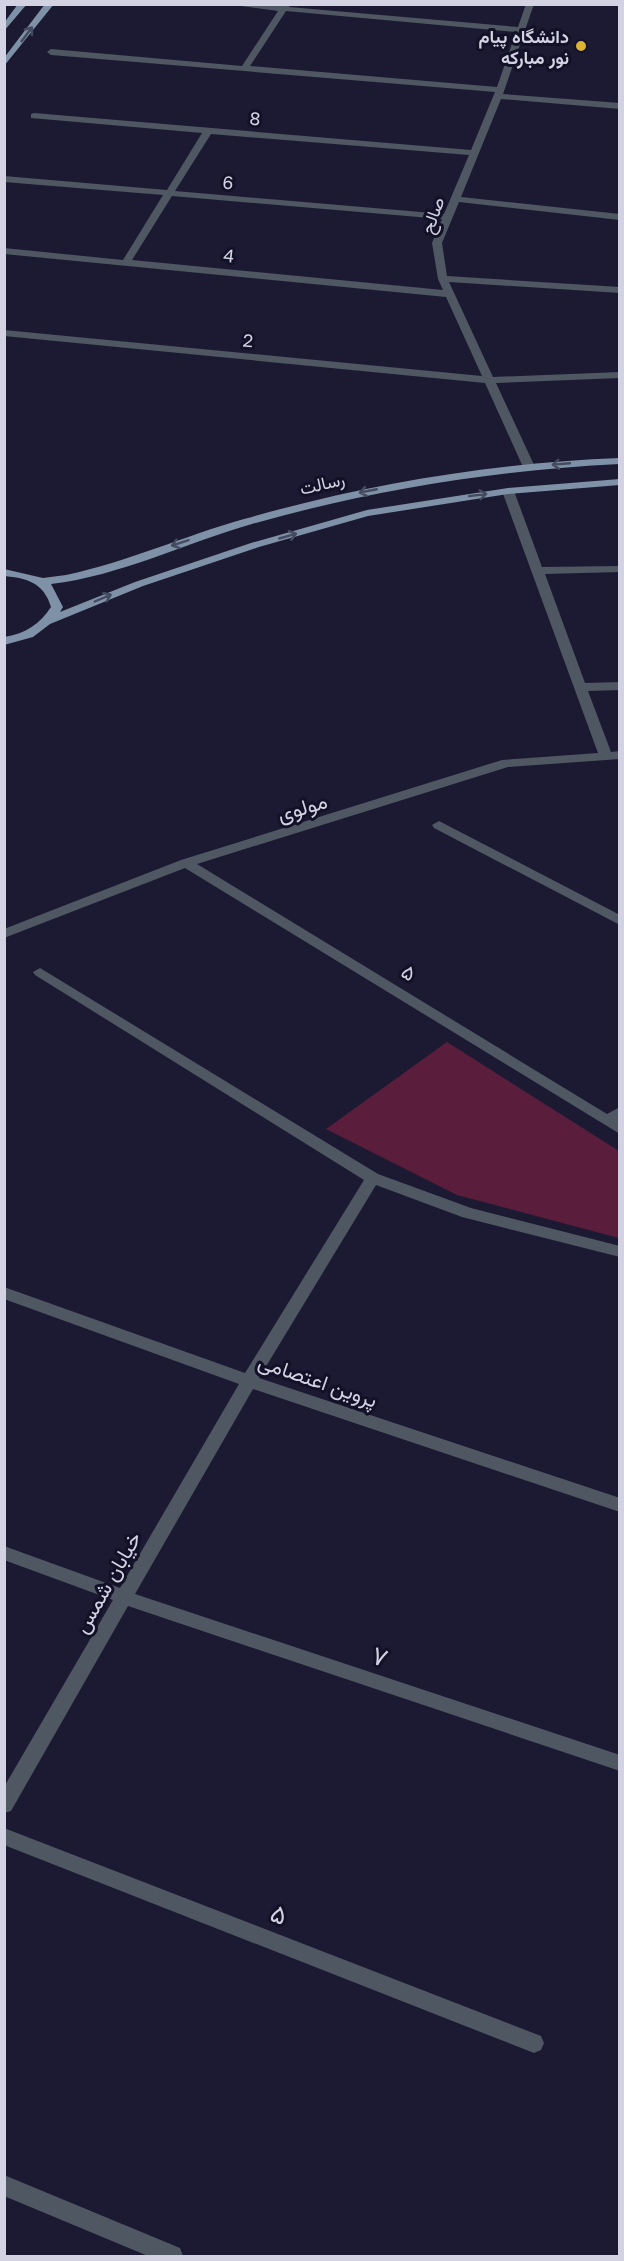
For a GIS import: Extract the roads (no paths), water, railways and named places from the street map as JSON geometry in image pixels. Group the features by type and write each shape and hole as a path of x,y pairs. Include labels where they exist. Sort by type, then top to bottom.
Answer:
{"main road":[{"path":"4,29 23,4"},
{"path":"4,64 50,4"},
{"name":"رسالت","path":"42,582 69,580 223,529 346,496 426,480 529,467 620,461"},
{"name":"رسالت","path":"4,641 31,634 50,621 139,584 255,545 367,513 508,491 620,482"},
{"path":"4,566 42,582 54,593 57,607 50,621"},
{"path":"4,572 21,574"}],"street":[{"path":"230,4 286,7 521,30"},
{"name":"صالح","path":"529,467 442,279 437,243 498,93 530,4"},
{"path":"245,68 286,7"},
{"path":"51,52 245,68 620,106"},
{"name":"8","path":"34,116 474,153"},
{"path":"127,261 208,131"},
{"name":"6","path":"4,179 448,217"},
{"path":"455,199 620,217"},
{"name":"4","path":"4,251 127,261 449,294"},
{"path":"442,279 620,290"},
{"name":"2","path":"4,333 489,380 620,375"},
{"path":"508,491 580,687 613,756"},
{"path":"538,571 620,569"},
{"path":"580,687 620,686"},
{"name":"مولوی","path":"8,928 186,863 507,763 613,756"},
{"path":"439,825 620,921"},
{"name":"۵","path":"186,863 616,1121"},
{"path":"40,972 373,1178 467,1213 620,1252"},
{"name":"خیابان شمس","path":"4,1805 249,1381 373,1178"},
{"name":"پروین اعتصامی","path":"4,1293 249,1381 620,1505"},
{"name":"۷","path":"4,1553 124,1597 620,1763"},
{"name":"۵","path":"4,1836 534,2043"},
{"path":"4,2185 172,2256"}],"place":[{"name":"دانشگاه پیام نور مبارکه","path":"581,46"}]}
